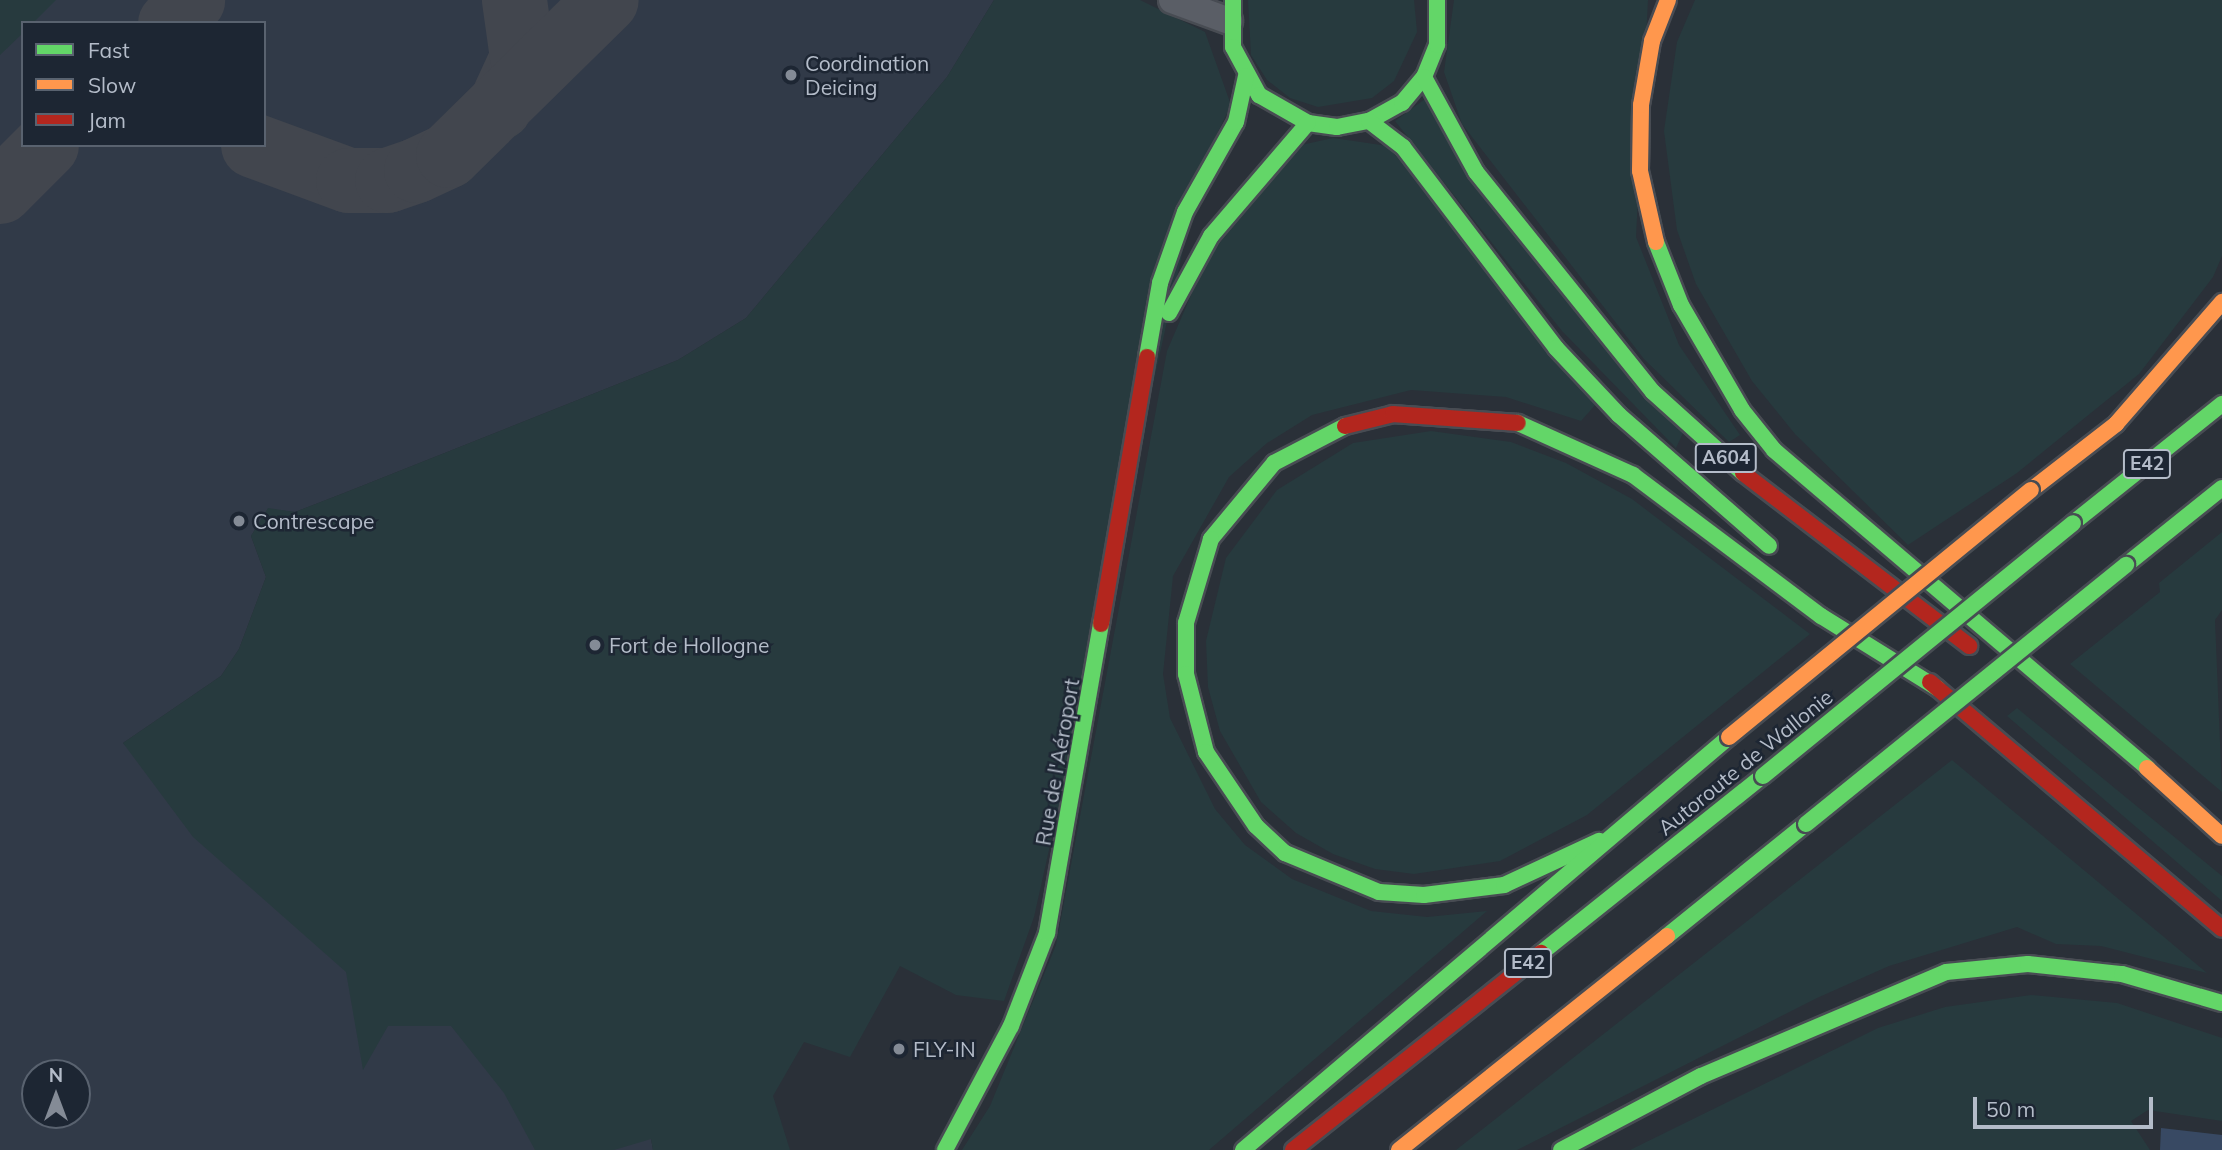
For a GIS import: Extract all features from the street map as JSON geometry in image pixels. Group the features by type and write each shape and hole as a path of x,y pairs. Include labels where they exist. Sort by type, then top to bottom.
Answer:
{"main road":[{"path":"1231,11 1246,76 1278,110 1308,123 1369,121 1402,103 1424,77 1437,45 1437,0"},
{"path":"1668,0 1652,41 1643,92 1640,171 1654,236 1711,361 1774,450 2070,698 2119,747"},
{"name":"Rue de l'Aéroport","path":"945,1150 1011,1026 1047,933 1160,283 1185,212 1236,122 1246,76"},
{"name":"A604","path":"1424,77 1476,172 1653,392 1758,487 2048,705 2119,747 2222,836"},
{"name":"A604","path":"1369,121 1404,147 1556,348 1619,415 1784,558"},
{"name":"Rue de l'Aéroport","path":"1148,360 1211,236 1308,123"},
{"path":"2116,424 2222,302"},
{"path":"1243,1150 1599,841 2031,490 2116,424 2169,392"},
{"name":"Autoroute de Wallonie","path":"1293,1150 1763,776 2222,404"},
{"path":"1599,841 1504,885 1424,895 1379,892 1330,876 1285,853 1256,826 1206,752 1186,674 1186,623 1211,539 1274,463 1332,431 1393,414 1494,416 1539,428 1633,475 1821,616 1937,688"},
{"path":"1399,1150 2222,488"},
{"path":"1844,608 2222,929"},
{"path":"1561,1150 1701,1076 1946,972 2028,964 2122,974 2222,1003"}],"street":[{"path":"1172,0 1231,11"}],"shaded area":[{"path":"0,0 994,0 947,77 746,318 678,360 295,512 268,509 251,536 266,577 239,649 221,676 123,743 346,971 419,926 651,1139 653,1150 0,1150"}],"green space":[{"path":"0,0 56,0 35,21 21,21 21,35 0,55"},
{"path":"994,0 1140,0 1205,32 1231,105 1202,165 1034,917 1004,1001 956,995 900,966 850,1057 804,1042 773,1096 790,1150 653,1150 651,1139 614,1150 535,1150 504,1093 451,1026 388,1026 363,1070 346,972 193,837 123,743 221,676 239,649 266,577 251,536 268,508 295,512 344,493 678,360 746,318 947,77"},
{"path":"1248,0 1414,0 1417,32 1394,81 1372,98 1318,107 1290,98 1267,80 1251,55"},
{"path":"1454,0 1648,0 1636,237 1679,345 1740,435 1729,442 1644,359 1462,124 1444,72"},
{"path":"1695,0 2222,0 2222,256 2213,277 2139,374 2017,473 1908,545 1795,434 1752,381 1696,284 1677,230 1664,131 1677,42"},
{"path":"1425,99 1684,431 1676,448 1562,331 1395,121"},
{"path":"1333,138 1388,146 1597,403 1581,421 1506,397 1411,390 1312,415 1267,443 1229,477 1173,576 1163,674 1170,718 1215,809 1245,845 1292,879 1371,911 1427,917 1487,911 1209,1150 962,1150 990,1106 1056,945 1167,351 1207,258 1301,145"},
{"path":"1431,431 1511,442 1566,463 1632,499 1810,634 1587,815 1500,861 1414,874 1375,869 1333,854 1296,833 1261,802 1220,731 1208,687 1206,641 1226,558 1277,490 1353,443"},
{"path":"2222,532 2222,610 2215,620 2222,792 2070,664 2160,592 2159,583"},
{"path":"2017,708 2222,876 2222,901 2007,716"},
{"path":"1952,760 2207,973 2101,946 2056,944 2017,927 1889,966 1817,998 1517,1150 1456,1150"},
{"path":"2031,995 2117,1003 2222,1038 2222,1121 2148,1110 2131,1121 2150,1150 1630,1150 1878,1028 1945,1007"}],"water":[{"path":"2161,1128 2222,1135 2222,1150 2160,1150"}],"taxiway":[{"path":"172,21 192,0"},
{"path":"499,107 522,57 514,0"},
{"path":"258,147 348,180 387,180 416,170 448,155 606,0"},
{"path":"0,191 44,147"}],"traffic: fast":[{"path":"1233,0 1233,47 1259,95 1308,123 1337,127 1369,121 1402,103 1424,77 1437,45 1437,0"},
{"path":"1147,357 1160,283 1185,212 1236,122 1246,76"},
{"path":"1424,77 1476,172 1653,392 1743,473"},
{"path":"1369,121 1403,147 1556,348 1619,415 1769,546"},
{"path":"1169,313 1211,236 1308,123"},
{"path":"1656,242 1681,305 1742,410 1774,450 2147,768"},
{"path":"2073,523 2222,404"},
{"path":"1518,423 1633,475 1821,616 1937,688"},
{"path":"1345,426 1274,463 1211,539 1186,623 1186,674 1206,752 1256,826 1285,853 1379,892 1424,895 1504,885 1599,841"},
{"path":"2126,565 2222,488"},
{"path":"1763,776 2073,523"},
{"path":"1806,824 2126,565"},
{"path":"945,1150 1011,1026 1047,933 1101,624"},
{"path":"1243,1150 1729,737"},
{"path":"1541,953 1763,776"},
{"path":"1667,936 1806,824"},
{"path":"1561,1150 1701,1076 1946,972 2028,964 2122,974 2222,1003"}],"traffic: slow":[{"path":"1656,242 1640,171 1641,105 1652,41 1668,0"},
{"path":"2031,490 2116,424 2222,302"},
{"path":"1729,737 2031,490"},
{"path":"2147,768 2222,836"},
{"path":"1399,1150 1667,936"}],"traffic: jam":[{"path":"1101,624 1147,357"},
{"path":"1345,426 1393,414 1518,423"},
{"path":"1743,473 1969,646"},
{"path":"1930,682 2222,929"},
{"path":"1293,1150 1541,953"}],"place":[{"name":"Coordination Deicing","path":"791,75"},
{"name":"Contrescape","path":"239,521"},
{"name":"Fort de Hollogne","path":"595,645"},
{"name":"FLY-IN","path":"899,1049"}]}
